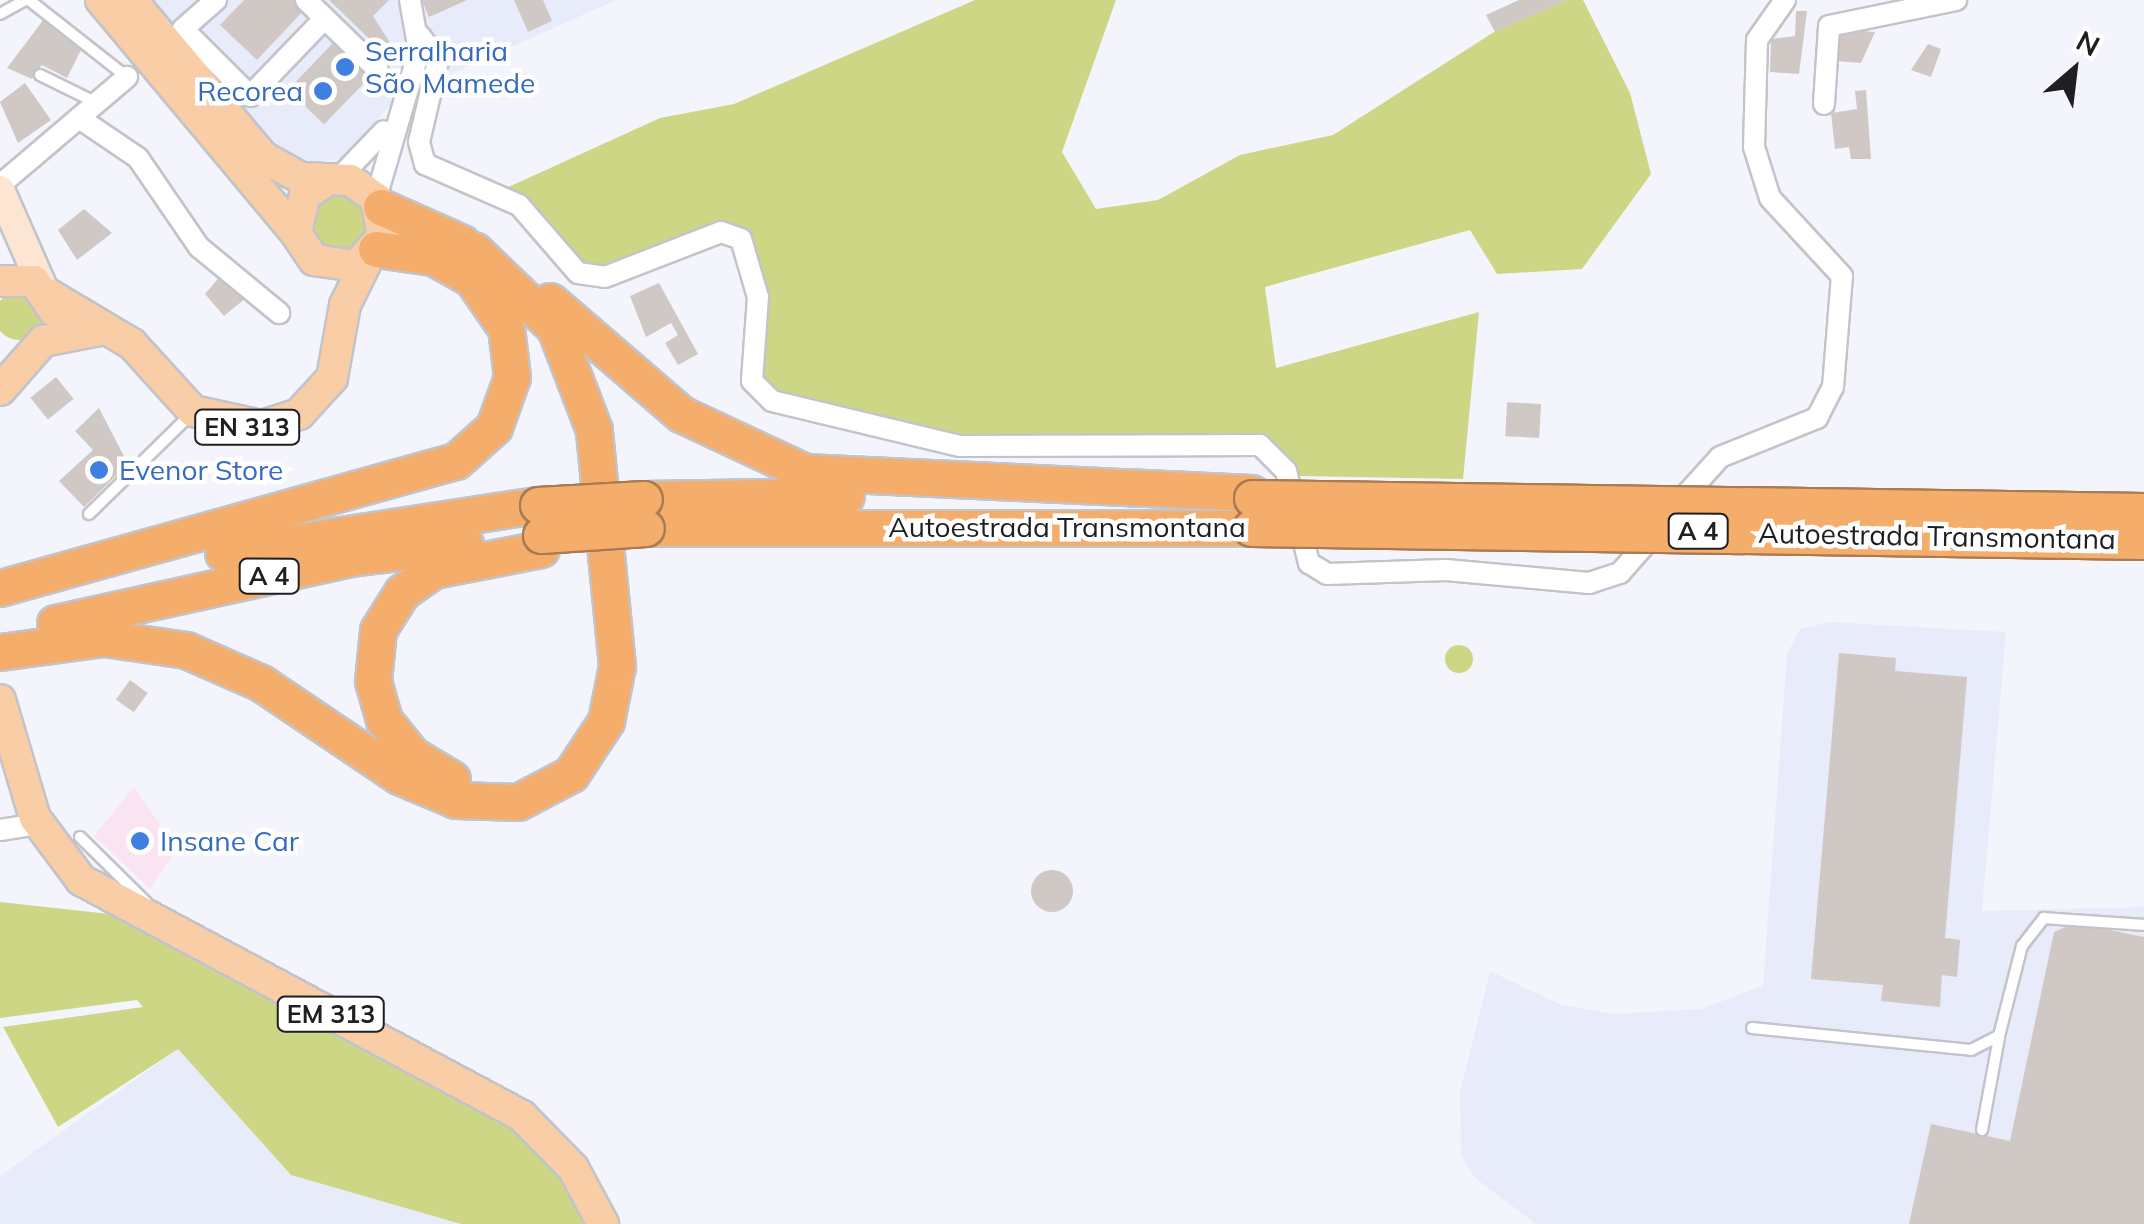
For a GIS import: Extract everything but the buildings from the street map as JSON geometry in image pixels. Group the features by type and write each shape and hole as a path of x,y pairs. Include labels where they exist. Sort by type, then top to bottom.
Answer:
{"highway":[{"path":"0,652 104,638 186,650 262,684 387,769 456,800 518,802 571,774 606,721 617,666 594,430 555,328 466,259 379,202"},
{"path":"372,254 416,252 466,259 522,276 681,414 790,467 890,482 1252,506"},
{"path":"466,259 512,305 563,381 584,461 600,656 591,709 550,765 490,785 438,773 403,747 378,707 372,660 382,621 408,586 443,565 540,530"},
{"path":"0,588 364,493 465,456 499,418 512,368 497,311 466,259"},
{"name":"Autoestrada Transmontana","path":"646,523 1085,527 1318,498 2144,511"},
{"name":"Autoestrada Transmontana","path":"0,603 350,528 540,530 646,523 1252,506 2144,541"},
{"name":"Autoestrada Transmontana","path":"0,635 350,558 540,530"}],"main road":[{"path":"100,0 296,233 345,306"},
{"path":"131,0 263,157 333,180 379,202"},
{"path":"296,233 305,195 333,180"},
{"path":"0,273 3,196"},
{"path":"0,390 54,322 46,291 3,196"},
{"name":"EN 313","path":"0,281 23,278 46,291 105,328 194,411 240,428 299,414 336,371 345,306 372,254 379,202"},
{"path":"314,260 342,268 372,254"},
{"path":"0,347 37,345 105,328"},
{"name":"EM 313","path":"0,700 38,824 80,880 159,926 522,1116 573,1168 604,1224"}],"street":[{"path":"216,0 183,29 250,96 325,18"},
{"path":"306,0 378,70"},
{"path":"410,0 420,36 438,62 420,142 425,164 519,205 578,273 606,276 721,232 741,239 758,296 752,381 772,401 969,446 1254,444 1286,471 1319,572 1446,570 1590,583 1634,560 1712,463 1809,422 1830,396 1842,276 1770,198 1755,158 1756,45 1767,20 1785,0"},
{"path":"1824,104 1829,26 1956,0"},
{"path":"379,202 420,36"},
{"path":"3,196 79,118 128,78"},
{"path":"333,180 400,109"},
{"path":"79,118 138,158 199,247 279,313"},
{"path":"0,830 38,824"}],"lane":[{"path":"0,14 27,0 128,78"},
{"path":"40,75 97,103"},
{"path":"89,514 194,411"},
{"path":"80,837 159,926"},
{"path":"1982,1130 1999,1036 2022,946 2044,918 2144,925"},
{"path":"1752,1028 1971,1050 1999,1036"}],"shaded area":[{"path":"149,0 616,0 395,99 347,157 310,164 275,149"},
{"path":"1830,622 2006,632 1982,911 2144,907 2144,1224 1536,1224 1475,1178 1461,1156 1460,1093 1490,971 1559,1004 1611,1014 1700,1009 1763,986 1787,654 1800,629"},
{"path":"134,787 177,849 150,889 94,836"},
{"path":"178,1049 291,1175 461,1224 0,1224 0,1176"}],"green space":[{"path":"975,0 1116,0 1062,152 1096,209 1158,200 1240,155 1333,135 1494,32 1567,0 1583,0 1630,93 1651,174 1582,269 1497,274 1470,230 1265,287 1276,368 1479,312 1463,479 1299,476 1257,435 984,442 807,408 760,385 766,312 746,233 722,225 588,271 502,190 660,118 734,104"},
{"path":"337,195 356,204 365,223 356,242 337,251 318,242 309,223 318,204"},
{"path":"19,292 36,299 43,316 36,333 19,340 2,333 -5,316 2,299"},
{"path":"1459,645 1469,649 1473,659 1469,669 1459,673 1449,669 1445,659 1449,649"},
{"path":"0,902 119,915 478,1100 552,1158 592,1224 461,1224 291,1175 178,1049 58,1127 3,1027 143,1007 137,1000 0,1018"}],"place":[{"name":"Serralharia São Mamede","path":"345,67"},
{"name":"Recorea","path":"323,91"},
{"name":"Evenor Store","path":"99,470"},
{"name":"Insane Car","path":"140,841"}]}
